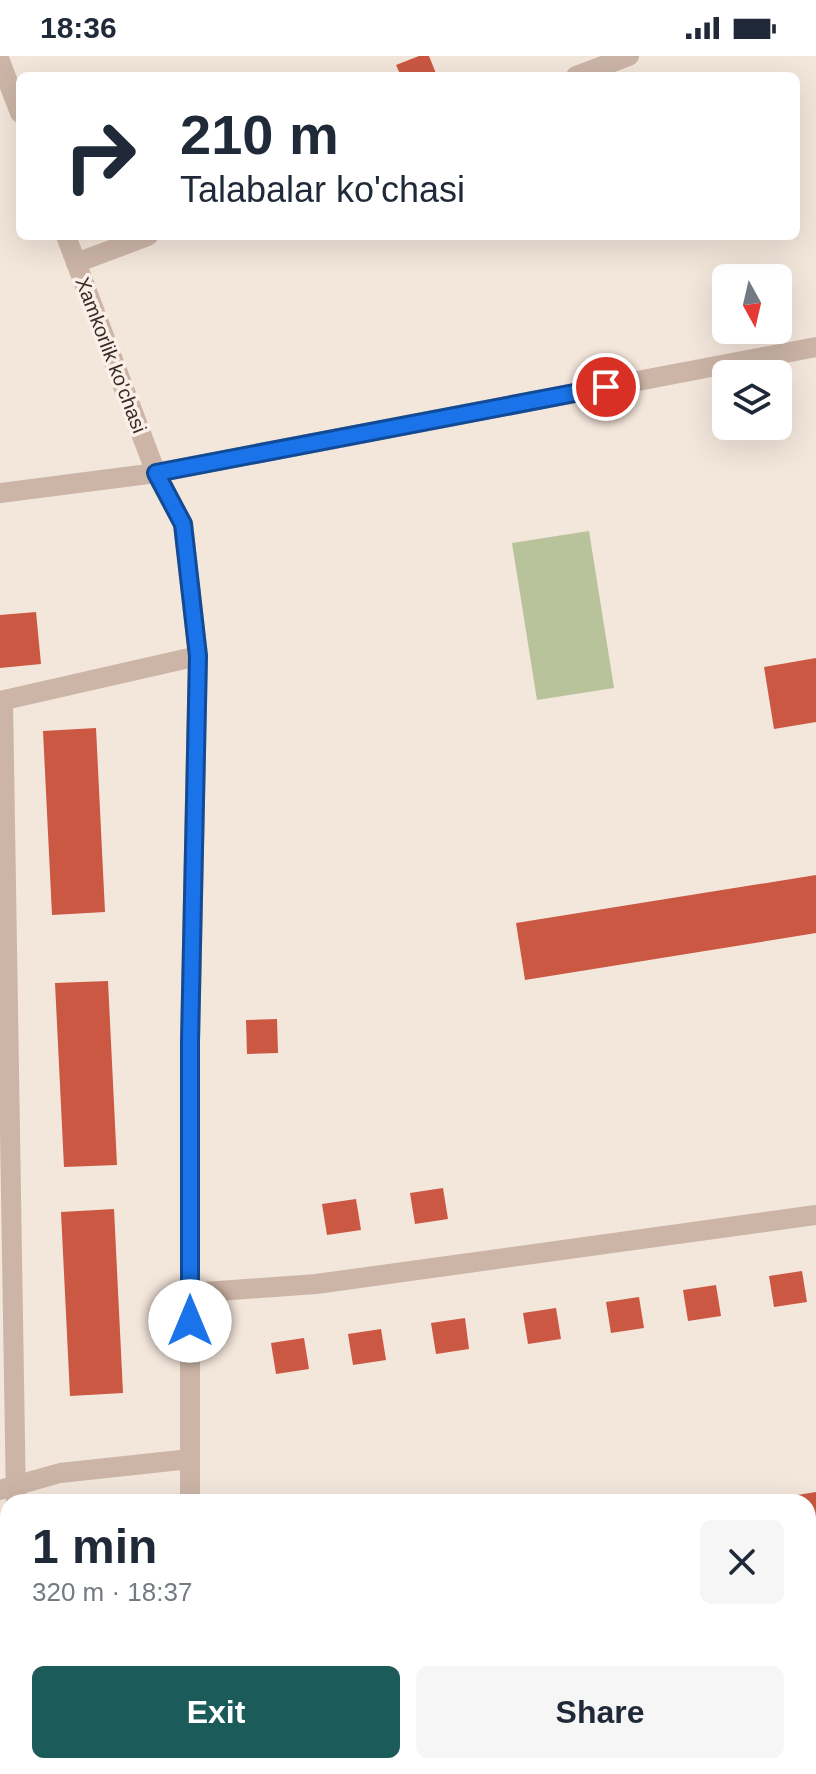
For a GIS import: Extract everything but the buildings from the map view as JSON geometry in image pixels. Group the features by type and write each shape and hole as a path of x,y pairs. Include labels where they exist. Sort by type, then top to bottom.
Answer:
{"street":[{"path":"587,72 629,56"},
{"path":"0,61 16,103"},
{"name":"Xamkorlik ko'chasi","path":"67,240 156,473 183,524 198,656 190,1042 190,1494"},
{"path":"76,263 137,240"},
{"path":"0,493 156,473 816,347"},
{"path":"190,1459 60,1473 11,1492 1,701 198,656"},
{"path":"190,1293 316,1284 816,1215"}],"green space":[{"path":"589,531 614,688 537,700 512,543"}],"route":[{"path":"190,1321 190,1042 198,656 183,524 156,473 606,387"}]}
